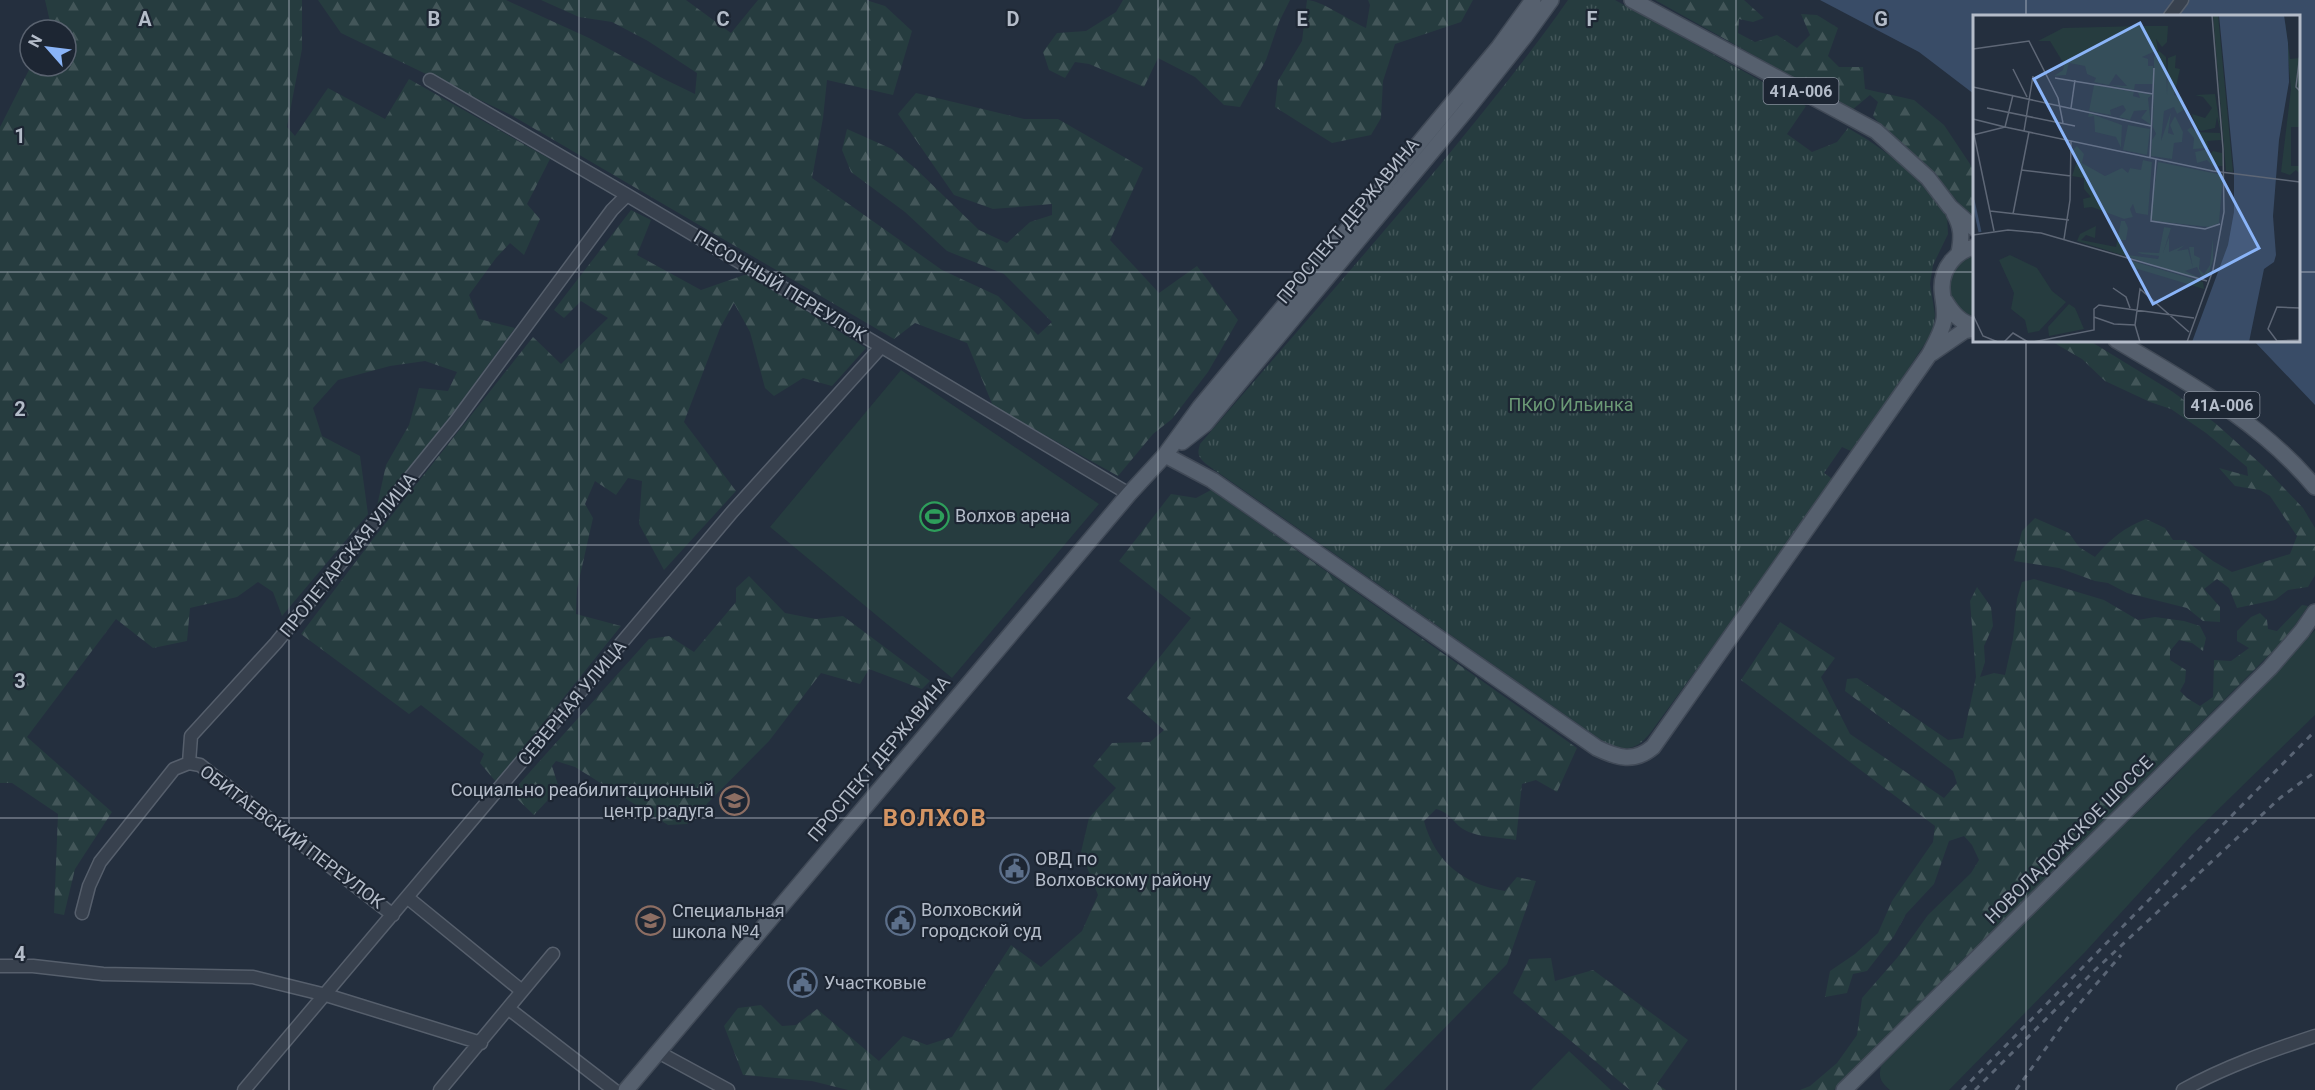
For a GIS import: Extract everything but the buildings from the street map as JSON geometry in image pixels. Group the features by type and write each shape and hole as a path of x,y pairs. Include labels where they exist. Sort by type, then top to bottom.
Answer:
{"main road":[{"name":"ПРОСПЕКТ ДЕРЖАВИНА","path":"626,1090 1130,494 1166,455 1200,407 1499,47 1533,0"},
{"name":"41А-006","path":"1632,0 1876,132 1928,178 1950,207 1973,227"},
{"name":"ПРОСПЕКТ ДЕРЖАВИНА","path":"1166,455 1205,424 1461,117 1550,1"},
{"path":"1950,207 1960,225 1962,238 1959,253"},
{"path":"1166,455 1212,480 1597,748 1619,758 1639,757 1653,747 1929,355 1944,320 1945,302 1942,288 1944,275 1950,262 1959,253 1973,247"},
{"path":"1945,302 1952,314 1973,328"},
{"path":"1929,355 1964,331 1973,328"},
{"name":"41А-006","path":"2119,342 2213,398 2270,442 2315,487"},
{"name":"НОВОЛАДОЖСКОЕ ШОССЕ","path":"1844,1090 2270,668 2315,612"}],"street":[{"path":"2171,15 2182,0"},
{"name":"ПЕСОЧНЫЙ ПЕРЕУЛОК","path":"430,80 1130,494"},
{"name":"ПРОЛЕТАРСКАЯ УЛИЦА","path":"189,763 191,736 276,643 449,430 612,210 627,195"},
{"name":"СЕВЕРНАЯ УЛИЦА","path":"244,1090 733,512 881,347"},
{"path":"82,913 89,886 100,862 174,769 189,763"},
{"name":"ОБИТАЕВСКИЙ ПЕРЕУЛОК","path":"189,763 200,765 393,915"},
{"path":"408,898 522,991"},
{"path":"440,1090 553,954"},
{"path":"0,966 33,966 103,974 253,977 326,995 481,1043"},
{"path":"509,1009 614,1090"},
{"path":"2183,1090 2214,1074 2274,1049 2315,1036"},
{"path":"657,1052 728,1090"}],"green space":[{"path":"45,0 302,0 302,49 287,127 295,136 328,88 385,119 409,79 550,159 527,204 540,219 524,255 510,243 469,295 479,319 515,328 458,406 385,500 377,506 386,465 409,425 419,388 448,391 457,372 425,361 390,366 338,380 313,408 322,436 360,456 368,514 282,616 273,592 258,582 237,597 190,608 187,641 153,648 116,619 27,737 112,812 75,869 64,915 54,913 58,814 12,783 0,783 0,127 25,78 78,78 78,18 49,18"},
{"path":"318,0 506,0 589,38 695,94 697,73 648,41 612,22 579,17 541,0 686,0 731,33 758,0 866,0 885,6 912,31 893,95 827,80 812,178 942,270 998,296 1038,335 1052,322 1004,274 947,251 905,212 851,172 842,150 847,129 892,149 979,230 1007,243 1030,222 1052,215 1052,204 993,209 954,195 898,114 916,93 1024,119 1058,119 1143,168 1110,240 1159,293 1197,266 1238,320 1208,372 1172,419 1153,434 1118,476 993,406 967,343 915,323 894,339 511,115 341,33"},
{"path":"1123,0 1290,0 1279,22 1266,60 1240,107 1224,105 1195,77 1158,58 1144,87 1089,64 1075,62 1065,78 1049,70 1043,52 1057,33 1086,31 1116,12"},
{"path":"1307,0 1328,7 1366,28 1370,5 1368,0 1473,0 1461,22 1395,44 1383,81 1381,118 1371,135 1332,143 1275,107 1278,81 1302,41"},
{"name":"ПКиО Ильинка","path":"1568,0 1615,0 1806,106 1787,134 1812,152 1837,142 1848,128 1895,159 1921,184 1947,216 1948,234 1933,265 1930,284 1935,315 1933,329 1926,342 1853,452 1842,447 1824,473 1834,480 1651,732 1640,743 1630,748 1604,742 1206,464 1198,453 1200,444 1440,165 1522,63"},
{"path":"1655,0 1744,0 1764,18 1753,22 1739,19 1738,33 1755,42 1777,35 1797,48 1810,35 1801,14 1817,15 1838,28 1828,56 1839,67 1863,67 1865,89 1914,100 1944,125 1973,168 1973,216 1929,169 1873,116 1878,102 1870,95 1852,110"},
{"path":"631,210 651,220 637,255 701,290 747,274 866,348 832,386 803,378 774,396 765,388 750,332 734,303 720,328 684,422 736,491 664,570 639,524 642,481 628,478 616,495 595,481 585,504 593,518 577,589 576,614 621,626 496,782 480,763 484,754 421,705 409,714 301,634 533,337 561,364 608,318 581,301 564,318 554,310"},
{"path":"1973,255 1973,318 1963,313 1950,296 1951,277 1963,260"},
{"path":"2053,342 2092,342 2173,392 2215,423 2262,465 2303,508 2315,528 2315,575 2308,587 2288,590 2275,600 2237,608 2229,588 2217,579 2204,589 2220,607 2220,622 2203,621 2187,608 2127,593 2108,583 2095,581 2059,568 2014,561 2022,531 2035,518 2069,533 2079,547 2095,557 2118,534 2146,519 2165,528 2173,540 2185,540 2232,572 2290,554 2297,536 2270,496 2260,490 2235,486 2219,468 2248,476 2247,467 2206,433 2171,409 2105,381 2082,359"},
{"name":"Волхов арена","path":"901,370 1099,504 952,678 770,527"},
{"path":"1211,490 1577,748 1557,792 1536,780 1522,784 1516,840 1469,832 1448,815 1436,809 1424,821 1435,848 1453,869 1464,877 1490,888 1505,891 1517,877 1536,881 1507,964 1384,1090 848,1090 812,1081 743,1075 724,1026 738,1008 761,1005 782,1026 796,1025 817,1009 879,1061 903,1036 927,1045 952,1037 1011,945 1041,967 1082,931 1098,895 1081,852 1089,818 1116,788 1093,766 1112,743 1150,742 1164,730 1127,698 1191,618 1119,561 1171,494 1196,498"},
{"path":"749,576 785,613 816,619 843,616 930,681 922,689 869,669 860,684 821,673 769,741 687,824 668,825 575,767 556,761 552,766 559,788 534,815 511,793 649,639 669,636 694,652 736,602 736,588"},
{"path":"2034,579 2104,600 2138,620 2155,617 2200,626 2206,638 2203,651 2192,643 2179,640 2170,651 2170,660 2186,670 2185,682 2180,691 2200,706 2213,697 2214,660 2231,661 2249,648 2237,641 2237,631 2251,617 2260,613 2267,620 2268,629 2277,631 2302,605 2308,606 2287,637 1834,1090 1800,1090 1810,1086 1837,1063 1857,1035 1862,998 1897,958 1928,915 1971,873 1979,860 1972,845 1964,836 1949,841 1934,884 1906,914 1894,936 1867,971 1853,974 1847,993 1825,997 1830,971 1855,954 1878,933 1892,901 1933,842 1935,826 1741,680 1780,622 1835,658 1821,677 1850,734 1944,798 1957,783 1953,771 1845,691 1847,679 1857,678 1948,740 1963,738 1976,677 1970,601 1977,587 1991,607 1993,626 1984,646 1985,662 1980,677 1994,673 2005,675 2013,639 2017,599 2022,582"},
{"path":"2315,630 2315,715 2192,835 2086,951 1949,1090 1890,1090 1880,1077 1881,1066 2009,935 2169,782"},
{"path":"1551,958 1555,981 1593,970 1688,1040 1657,1084 1666,1090 1630,1090 1513,993 1529,959"},
{"path":"1569,1051 1611,1090 1531,1090"}],"water":[{"path":"1820,0 2315,0 2315,405 2255,342 2300,342 2300,15 1973,15 1973,93 1919,52"}],"railway":[{"path":"1962,1090 2315,731"},
{"path":"1975,1090 2094,971 2280,798 2315,772"},
{"path":"2016,1090 2069,1016 2121,955"}],"place":[{"name":"Волхов арена","path":"934,516"},
{"name":"Социально реабилитационный центр радуга","path":"735,800"},
{"name":"ОВД по Волховскому району","path":"1014,869"},
{"name":"Волховский городской суд","path":"900,920"},
{"name":"Специальная школа №4","path":"651,921"},
{"name":"Участковые","path":"803,983"}],"district":[{"name":"ВОЛХОВ","path":"935,818"}]}
